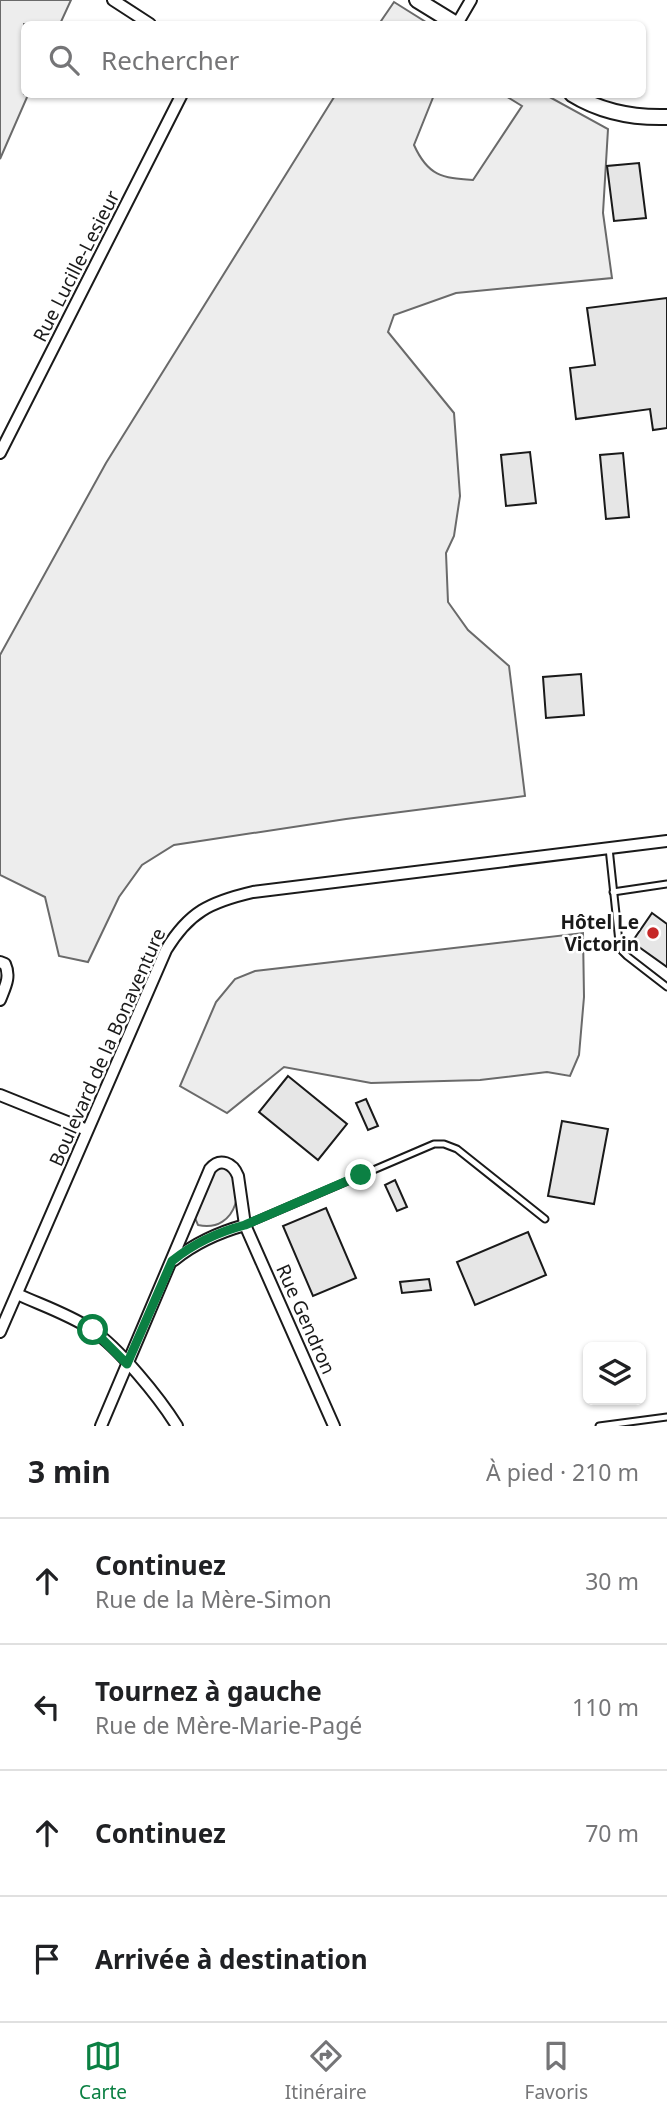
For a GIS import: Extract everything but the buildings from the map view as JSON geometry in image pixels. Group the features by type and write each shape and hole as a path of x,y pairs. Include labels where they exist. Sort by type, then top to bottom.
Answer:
{"street":[{"path":"113,0 145,21"},
{"path":"417,0 451,21"},
{"path":"458,21 471,0"},
{"name":"Rue Lucille-Lesieur","path":"0,453 180,98"},
{"path":"579,98 630,116 667,117"},
{"name":"Boulevard de la Bonaventure","path":"0,1332 166,950 178,930 208,906 253,892 667,841"},
{"path":"0,962 5,964 9,978 0,1000"},
{"path":"0,1095 87,1130"},
{"name":"Rue Gendron","path":"172,1261 210,1169 221,1162 229,1164 235,1168 242,1188 245,1225 334,1426"},
{"path":"100,1426 172,1261 205,1240 245,1225"},
{"path":"17,1294 93,1330 155,1395 177,1426"}],"lane":[{"path":"610,848 618,942 622,951 667,987"},
{"path":"613,892 667,884"},
{"path":"245,1225 433,1144 444,1144 457,1149 545,1219"},
{"path":"598,1426 667,1416"}],"shaded area":[{"path":"0,0 71,0 61,21 21,21 21,98 27,98 0,159"},
{"path":"394,2 424,21 381,21"},
{"path":"334,98 433,98 414,145 431,169 453,178 473,180 522,106 509,98 551,98 608,129 603,213 612,278 456,293 394,315 388,332 454,413 460,496 454,536 446,553 448,602 468,630 509,666 525,796 174,845 142,865 119,897 88,962 59,956 45,897 0,875 0,655 106,463"},
{"path":"583,933 584,997 579,1055 570,1076 547,1072 480,1080 371,1083 284,1067 227,1113 180,1086 216,1002 235,979 255,971"},
{"path":"223,1167 236,1183 235,1204 222,1222 212,1226 198,1225 194,1216 204,1187 212,1174"}],"place":[{"name":"Hôtel Le Victorin","path":"653,933"}],"route":[{"path":"93,1330 127,1364 172,1261 205,1240 361,1175"}]}
